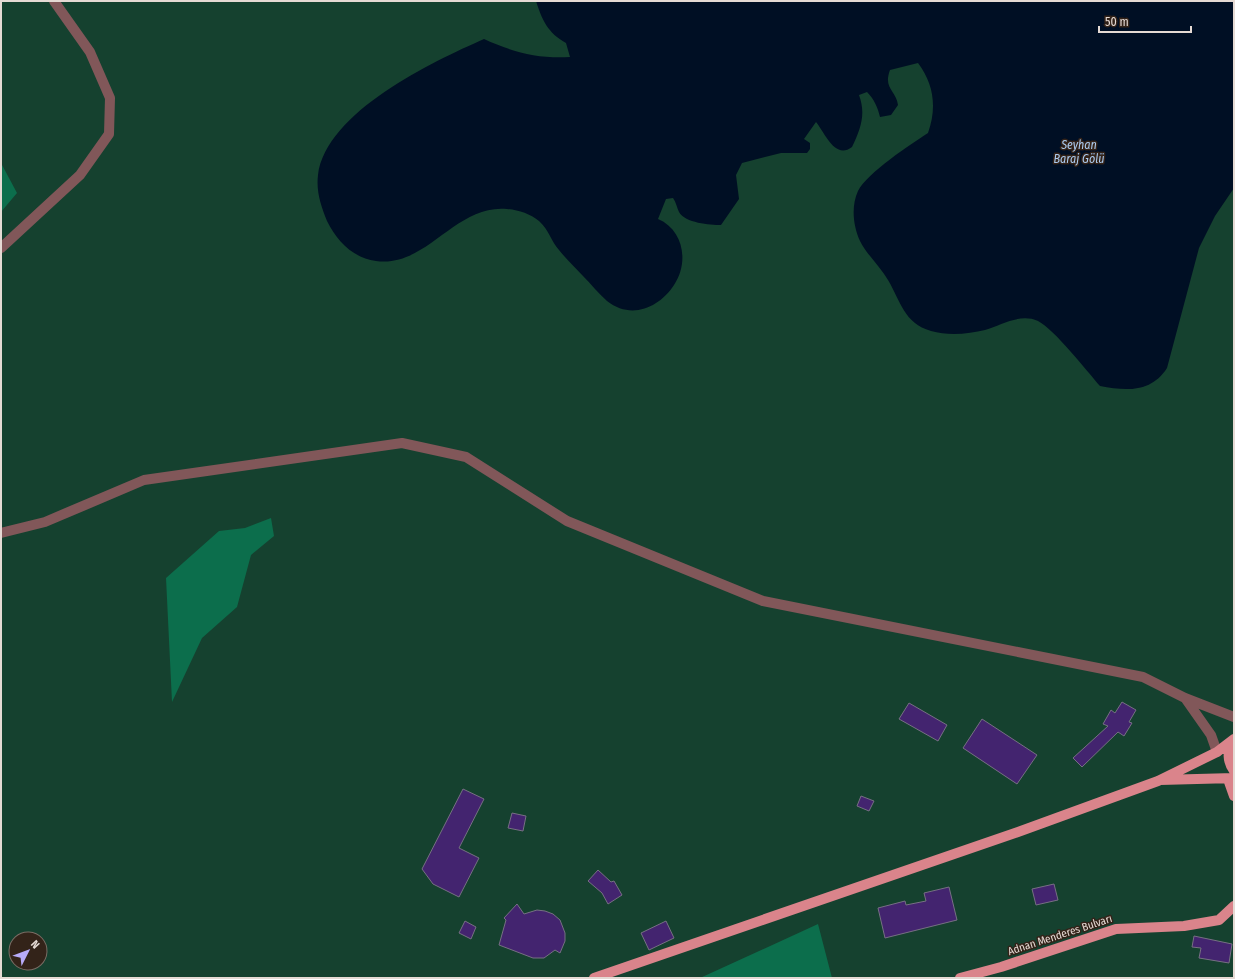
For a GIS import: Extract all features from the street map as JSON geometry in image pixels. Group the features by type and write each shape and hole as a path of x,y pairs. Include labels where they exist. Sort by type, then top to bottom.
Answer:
{"main road":[{"path":"594,978 1011,834 1158,780 1217,752 1234,739"},
{"path":"1234,739 1229,747 1228,755 1234,796"},
{"path":"1158,780 1232,776"},
{"name":"Adnan Menderes Bulvarı","path":"960,978 1001,967 1116,928 1184,926 1219,920 1234,906"}],"street":[{"path":"1,248 80,175 109,134 110,98 90,52 54,1"},
{"path":"1,533 45,522 144,480 402,443 466,457 568,521 763,601 1143,677 1185,698 1234,717"},
{"path":"1185,698 1211,735 1217,752"}],"green space":[{"path":"1,1 1234,1 1234,978 1,978"},
{"path":"1,163 17,193 1,212"},
{"path":"271,518 274,536 251,555 237,607 202,638 172,702 166,578 219,531 245,528"},
{"path":"818,924 832,978 700,978"}],"water":[{"name":"Seyhan Baraj Gölü","path":"536,1 1234,1 1234,188 1215,216 1199,248 1167,368 1161,376 1146,386 1119,389 1100,386 1053,332 1038,321 1025,318 1018,319 985,330 951,334 938,333 922,327 915,323 904,311 885,275 860,241 854,223 854,203 858,191 870,176 890,159 928,133 931,124 933,105 931,88 928,79 918,63 890,70 888,81 898,105 891,115 880,117 872,98 867,92 859,95 862,108 862,121 852,147 846,150 836,148 831,144 816,122 804,139 810,143 810,149 807,153 781,153 742,163 736,175 739,199 721,225 698,223 687,219 679,212 673,198 666,199 658,219 667,224 674,231 678,239 682,257 681,267 679,276 668,293 661,300 644,309 625,310 616,307 607,301 556,247 539,221 528,214 516,210 489,210 472,216 411,255 394,261 376,261 353,252 341,242 331,228 327,221 318,193 318,175 325,152 340,130 360,110 384,92 437,61 484,39 505,48 526,54 547,57 570,57 566,43 555,35 546,25"}],"building":[{"path":"1122,702 1136,710 1129,722 1132,723 1124,736 1118,732 1082,767 1073,758 1108,726 1103,724 1111,710 1115,713"},
{"path":"909,703 947,725 938,741 899,719"},
{"path":"982,719 1037,755 1017,784 963,748"},
{"path":"463,789 484,799 459,848 479,858 459,897 433,884 422,869"},
{"path":"861,796 874,801 869,811 857,806"},
{"path":"512,813 526,816 523,831 508,828"},
{"path":"598,870 611,882 614,881 622,895 608,904 602,893 588,881"},
{"path":"1054,884 1058,900 1036,905 1032,889"},
{"path":"949,887 957,920 885,938 878,908 905,901 906,905 926,901 924,893"},
{"path":"517,904 524,914 537,910 545,911 553,914 560,920 565,933 565,941 560,953 555,950 544,958 533,958 499,945 506,920 504,918"},
{"path":"465,921 476,927 471,939 459,933"},
{"path":"666,921 674,938 649,950 641,933"},
{"path":"1194,936 1232,944 1229,963 1199,958 1201,948 1192,947"}]}
